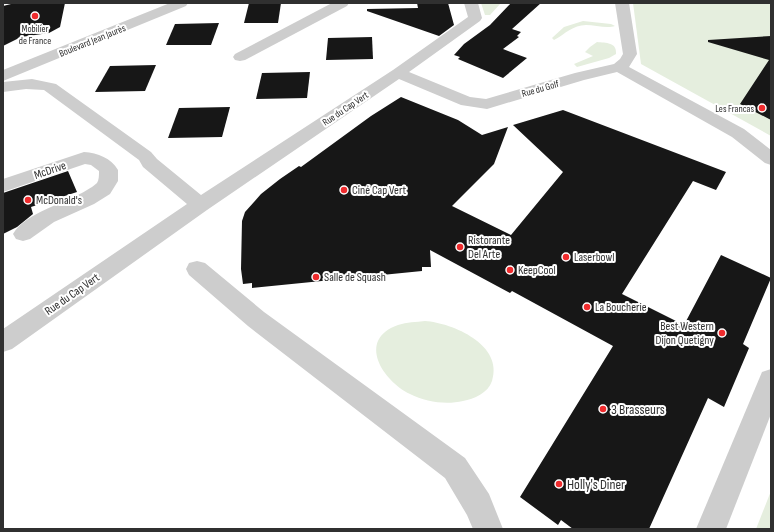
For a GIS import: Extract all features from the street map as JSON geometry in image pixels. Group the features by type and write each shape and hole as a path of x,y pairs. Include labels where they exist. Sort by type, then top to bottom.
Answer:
{"street":[{"name":"Boulevard Jean Jaurès","path":"3,76 181,3"},
{"path":"240,57 342,3"},
{"name":"Rue du Cap Vert","path":"3,342 200,205 398,73 475,18 472,3"},
{"path":"622,3 630,54 626,62 620,67 738,133 771,159"},
{"name":"Rue du Golf","path":"398,73 466,102 487,104 580,76 620,67"},
{"path":"3,87 22,83 50,87 145,156 150,163 200,205"},
{"name":"McDrive","path":"3,186 84,158 91,158 97,161 98,167 91,175 89,181 94,195 48,217 23,234"},
{"path":"197,269 256,319 455,468 478,505 488,529"},
{"path":"711,529 771,380"}],"green space":[{"path":"481,3 501,3 490,15 485,15"},
{"path":"633,3 771,3 771,136 641,64"},
{"path":"583,21 611,24 615,26 608,27 581,25 573,28 554,40 552,38 564,27"},
{"path":"597,42 613,45 616,50 616,54 609,58 577,67 574,64 593,56 585,52"},
{"path":"425,321 449,326 462,331 474,338 483,347 491,357 494,368 492,381 484,392 472,399 463,401 450,403 436,402 410,394 391,380 383,370 378,360 376,350 378,340 385,332 398,325"},
{"path":"771,491 771,529 756,529"}],"building":[{"name":"Mobilier de France","path":"15,3 65,3 60,27 49,33 21,37 3,46 3,6"},
{"path":"249,3 281,3 278,23 244,23"},
{"path":"417,3 448,3 454,25 439,36 367,11 367,9 418,8"},
{"path":"511,3 541,3 512,29 521,32 517,36 519,37 503,49 527,58 503,78 458,59 460,57 454,55 464,44 490,25"},
{"path":"219,23 211,45 166,45 175,24"},
{"path":"771,36 771,120 740,104 769,60 708,42 708,40"},
{"path":"372,37 373,59 326,60 328,38"},
{"path":"156,65 145,91 95,92 110,66"},
{"path":"310,72 307,98 256,99 262,73"},
{"path":"401,97 458,120 482,135 508,127 494,164 452,206 511,235 563,172 513,125 563,110 726,172 716,190 693,181 622,294 684,325 721,255 771,278 743,344 749,348 724,407 708,398 649,529 573,529 561,520 558,525 520,497 613,346 512,291 510,293 430,250 431,267 422,267 422,271 252,288 252,283 243,284 241,269 242,221 245,212 261,194 280,179 299,166 301,167 371,116"},
{"path":"230,107 222,137 168,138 179,108"},
{"name":"McDonald's","path":"68,171 77,192 31,207 33,214 17,227 3,234 3,193"}],"place":[{"name":"Mobilier de France","path":"35,16"},
{"name":"Les Francas","path":"762,108"},
{"name":"Ciné Cap Vert","path":"344,190"},
{"name":"McDonald's","path":"28,200"},
{"name":"Ristorante Del Arte","path":"460,247"},
{"name":"Laserbowl","path":"566,257"},
{"name":"KeepCool","path":"510,270"},
{"name":"Salle de Squash","path":"316,277"},
{"name":"La Boucherie","path":"587,307"},
{"name":"Best Western Dijon Quetigny","path":"722,333"},
{"name":"3 Brasseurs","path":"603,409"},
{"name":"Holly's Diner","path":"559,484"}]}
